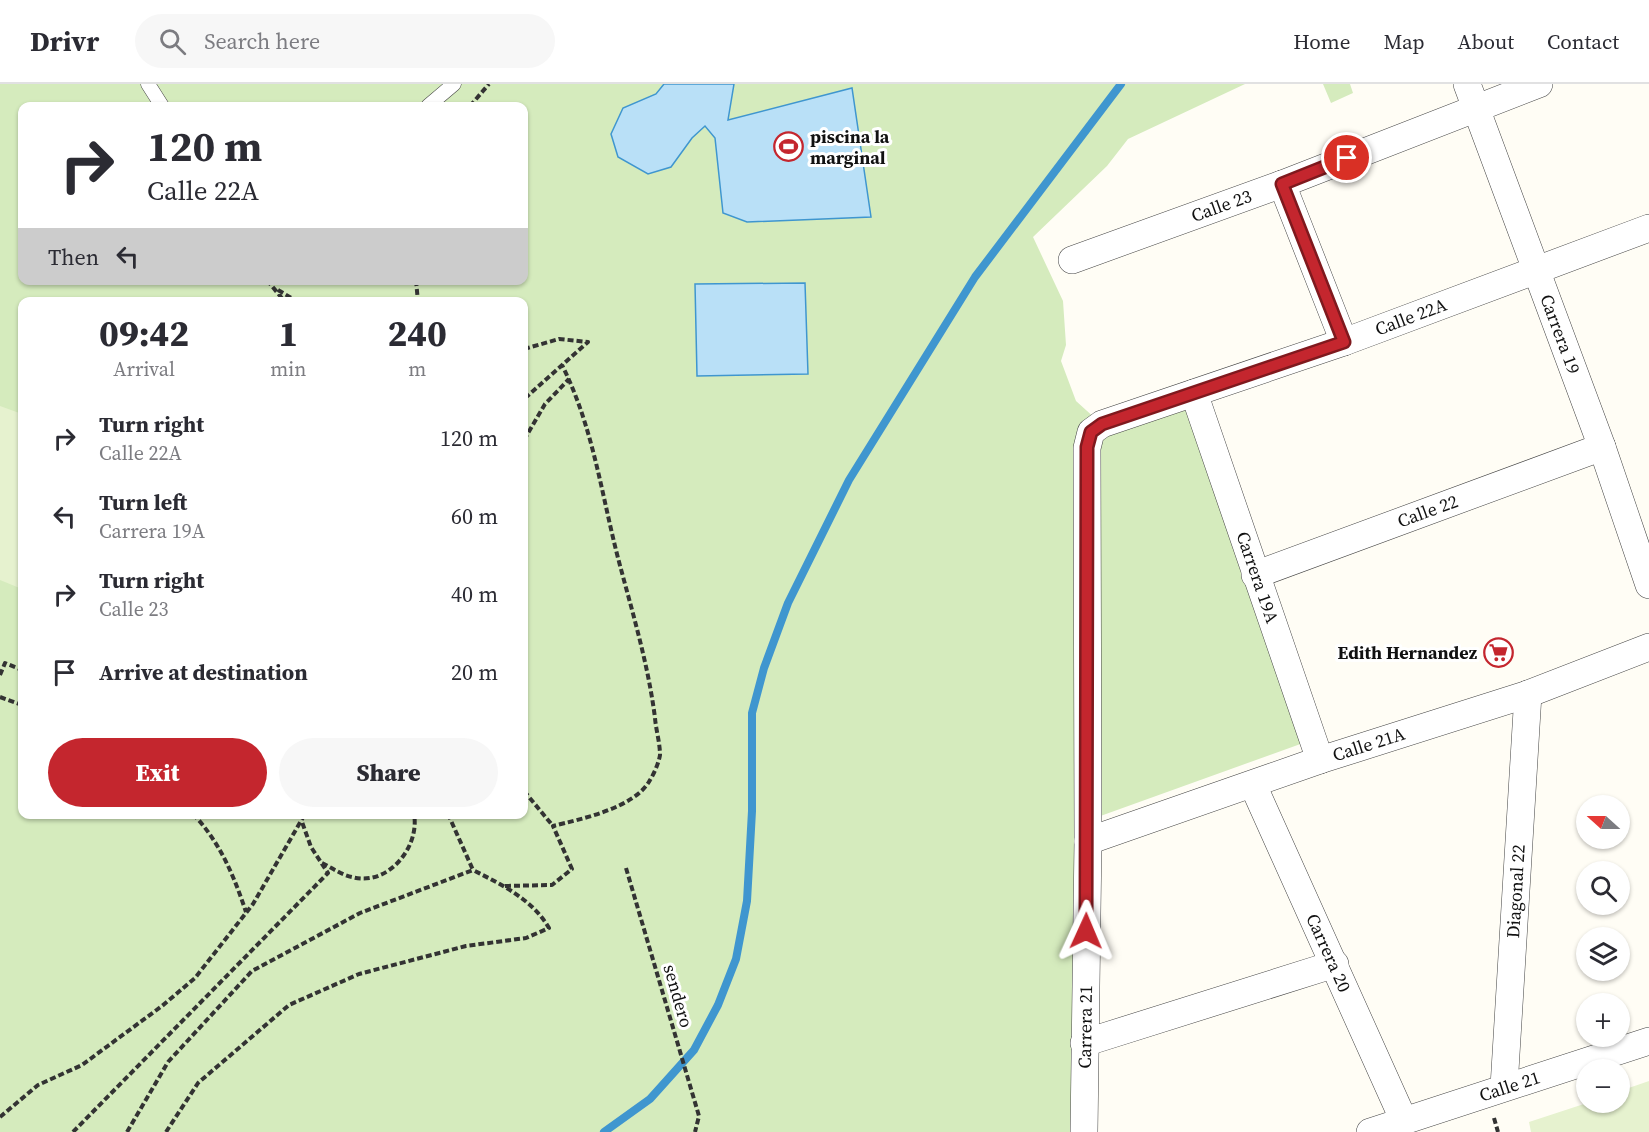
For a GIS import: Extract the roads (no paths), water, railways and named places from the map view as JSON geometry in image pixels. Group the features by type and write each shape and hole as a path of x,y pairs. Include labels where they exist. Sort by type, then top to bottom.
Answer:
{"street":[{"name":"Calle 23","path":"1072,260 1282,184 1471,96 1539,84"},
{"name":"Carrera 19","path":"1471,96 1602,447 1649,585"},
{"path":"1282,184 1344,342"},
{"name":"Calle 22A","path":"1102,424 1344,342 1649,228"},
{"name":"Carrera 19A","path":"1194,393 1320,760"},
{"name":"Carrera 21","path":"1084,1132 1088,841 1087,447 1091,432 1102,424"},
{"name":"Calle 22","path":"1255,575 1602,447"},
{"name":"Calle 21A","path":"1088,841 1320,760 1528,694 1649,647"},
{"name":"Diagonal 22","path":"1504,1087 1528,694"},
{"name":"Carrera 20","path":"1253,785 1404,1121"},
{"path":"1084,1042 1335,964"},
{"name":"Calle 21","path":"1370,1132 1649,1041"}],"lane":[{"path":"148,84 159,102"},
{"path":"433,102 454,84"}],"water":[{"name":"piscina la marginal","path":"664,84 734,84 728,120 852,88 871,217 747,222 723,213 715,138 705,126 692,138 671,167 648,174 618,157 611,134 623,108 656,94"},
{"path":"805,283 808,374 697,376 695,284"}],"waterway":[{"path":"604,1132 650,1099 694,1050 718,1005 736,959 747,901 752,811 752,713 764,668 788,603 849,480 975,277 1121,84"}],"place":[{"name":"piscina la marginal","path":"789,147"},
{"name":"Edith Hernandez","path":"1498,653"}]}
